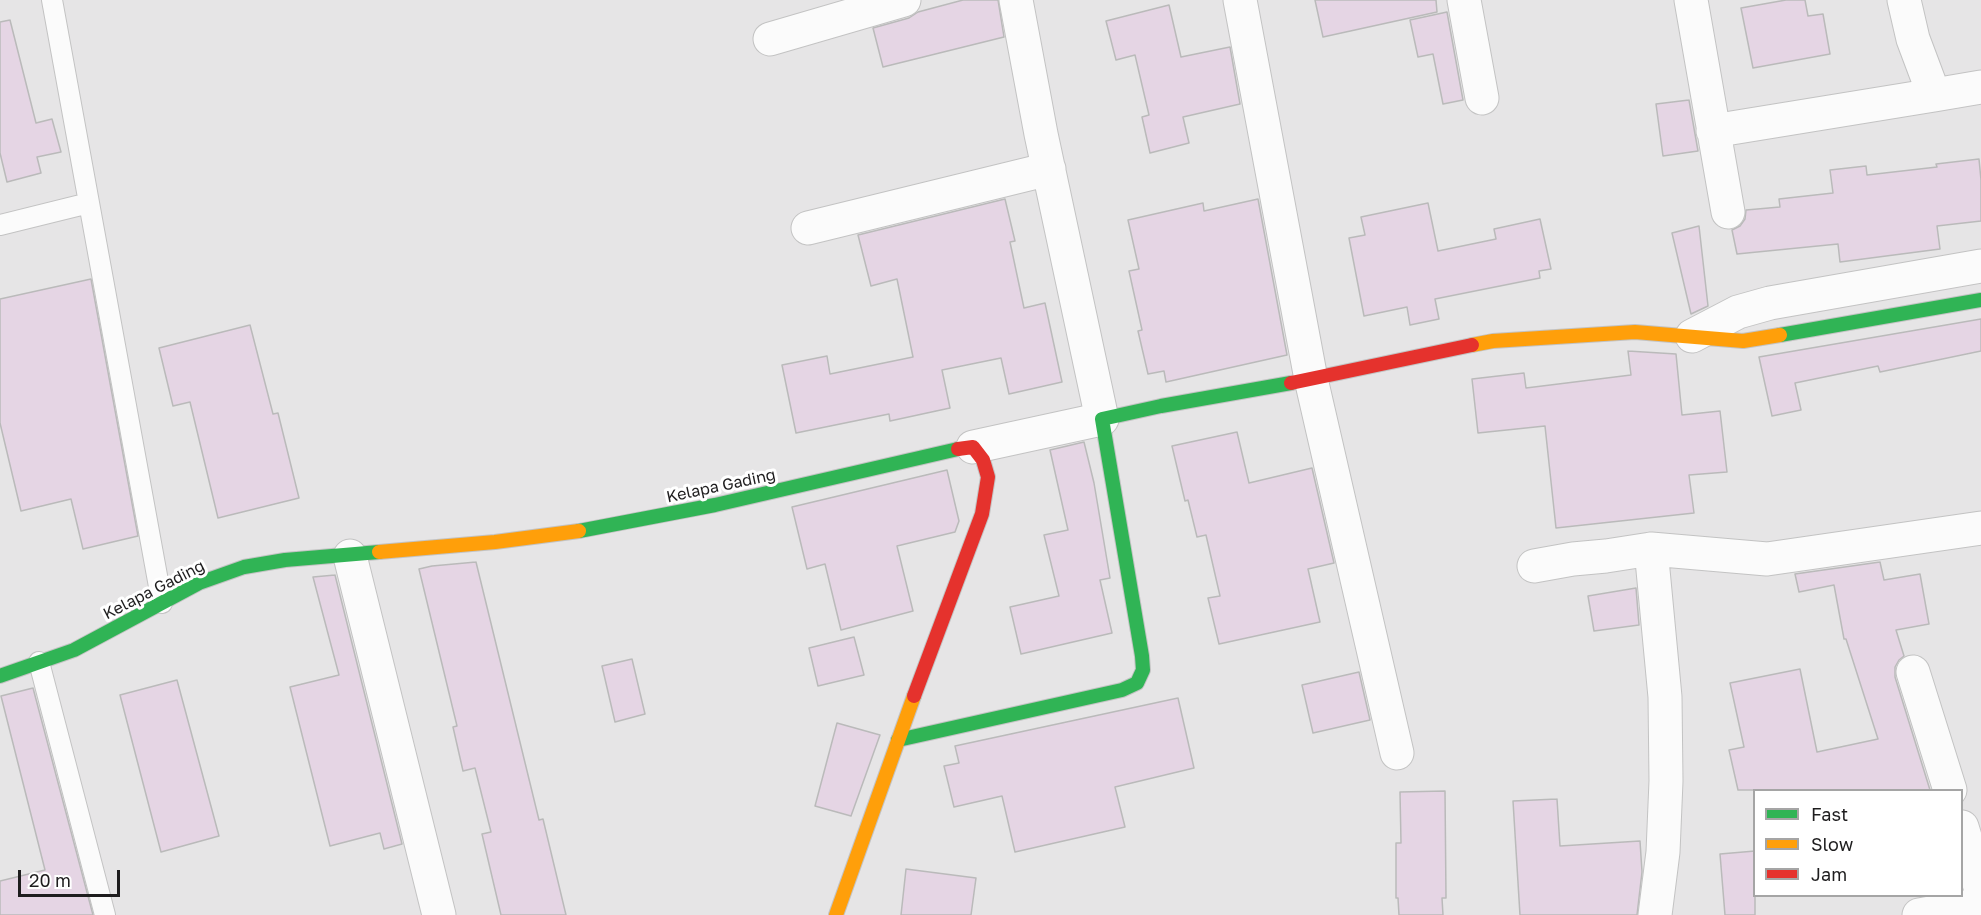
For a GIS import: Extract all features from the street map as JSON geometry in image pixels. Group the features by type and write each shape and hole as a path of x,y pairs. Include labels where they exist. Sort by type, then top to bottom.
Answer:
{"street":[{"path":"770,39 904,0"},
{"path":"898,740 1122,690 1137,682 1143,670 1143,656 1102,418 1016,0"},
{"path":"1240,0 1311,379 1398,753"},
{"path":"1464,0 1482,98"},
{"path":"1691,0 1728,212"},
{"path":"1904,0 1913,39 1934,95"},
{"path":"1713,132 1981,87"},
{"path":"808,228 1049,169"},
{"path":"1692,336 1738,312 1770,303 1981,266"},
{"path":"836,915 982,514 988,477 983,460 973,447 1102,418 1311,379 1493,341 1635,332 1743,340 1981,300"},
{"name":"Kelapa Gading","path":"0,676 74,650 199,583 244,567 285,560 495,542 580,531 748,498 954,449 973,447"},
{"path":"1534,566 1651,549 1767,559 1981,528"},
{"path":"1651,549 1665,697 1666,781 1663,852 1655,915"},
{"path":"350,556 439,915"},
{"path":"1913,672 1950,789"},
{"path":"1963,830 1981,890"},
{"path":"1919,915 1981,904"}],"lane":[{"path":"52,0 162,603"},
{"path":"0,225 89,203"},
{"path":"39,662 105,915"}],"building":[{"path":"963,0 998,0 1004,37 883,67 873,28 909,18 918,12"},
{"path":"1315,0 1436,0 1437,12 1323,37"},
{"path":"1786,0 1805,0 1808,16 1823,14 1830,54 1753,68 1741,8"},
{"path":"1169,5 1181,57 1230,47 1240,104 1183,117 1189,143 1150,153 1142,117 1149,115 1135,55 1116,60 1106,21"},
{"path":"1447,12 1463,100 1443,104 1433,54 1418,57 1410,20"},
{"path":"10,20 36,123 52,119 61,152 37,157 41,173 7,182 0,153 0,22"},
{"path":"1689,100 1698,151 1663,156 1656,104"},
{"path":"1979,159 1981,221 1937,226 1940,249 1840,262 1838,244 1737,254 1732,230 1740,226 1745,219 1746,210 1780,207 1779,199 1833,193 1830,170 1866,166 1867,175 1937,167 1936,164"},
{"path":"1005,199 1015,241 1010,242 1024,308 1045,303 1062,382 1009,394 1001,358 942,370 950,408 890,421 889,414 796,433 782,365 827,356 830,374 913,357 897,279 871,286 858,235"},
{"path":"1258,199 1287,355 1166,382 1164,371 1148,374 1138,331 1142,330 1129,271 1139,269 1128,220 1203,203 1204,211"},
{"path":"1428,203 1438,251 1496,239 1494,229 1540,219 1551,269 1539,271 1540,278 1435,299 1439,319 1410,325 1407,307 1364,316 1349,238 1365,235 1361,217"},
{"path":"1699,226 1708,306 1691,314 1672,233"},
{"path":"91,279 138,536 83,549 71,499 21,511 0,423 0,299"},
{"path":"1981,319 1981,351 1880,372 1878,366 1795,383 1801,410 1772,416 1759,357"},
{"path":"250,325 273,414 278,413 299,498 218,518 190,402 173,406 159,348"},
{"path":"1628,351 1676,354 1682,415 1720,411 1727,472 1689,475 1694,513 1556,528 1545,426 1478,433 1472,379 1524,373 1526,388 1631,375"},
{"path":"1237,432 1249,483 1312,468 1334,563 1308,569 1320,622 1219,644 1208,598 1220,596 1206,535 1197,537 1188,500 1185,501 1172,446"},
{"path":"1084,442 1094,483 1110,578 1100,580 1112,633 1021,654 1010,607 1059,596 1044,535 1068,530 1050,450"},
{"path":"947,470 959,521 955,532 897,546 913,611 841,630 825,564 807,569 792,507"},
{"path":"476,562 539,820 543,819 566,915 501,915 482,834 491,832 475,768 463,771 453,727 457,726 419,569"},
{"path":"1880,562 1884,580 1920,574 1929,624 1896,630 1904,656 1895,667 1895,677 1930,789 1738,790 1729,750 1744,747 1730,683 1800,669 1817,752 1878,739 1846,639 1844,639 1834,585 1799,592 1795,574"},
{"path":"335,575 402,844 384,849 380,833 330,846 290,687 339,675 313,577"},
{"path":"1636,588 1639,625 1594,631 1588,596"},
{"path":"854,637 864,675 818,686 809,648"},
{"path":"632,659 645,714 615,722 602,666"},
{"path":"1359,672 1370,720 1313,733 1302,685"},
{"path":"177,680 219,836 161,852 120,695"},
{"path":"33,688 93,915 0,915 0,881 45,870 1,696"},
{"path":"1178,698 1194,768 1115,787 1125,827 1015,852 1002,796 954,807 944,766 959,763 955,746"},
{"path":"837,723 880,735 851,816 815,806"},
{"path":"1445,791 1446,898 1442,898 1443,915 1399,915 1398,898 1396,898 1396,843 1401,843 1400,792"},
{"path":"1557,799 1560,846 1640,841 1642,872 1637,915 1520,915 1513,801"},
{"path":"1753,851 1755,915 1725,915 1720,854"},
{"path":"906,869 976,878 971,915 901,915"}],"traffic: fast":[{"path":"1780,335 1981,300"},
{"path":"898,740 1122,690 1137,683 1143,670 1142,656 1102,419 1291,383"},
{"path":"579,531 715,505 958,449"},
{"path":"0,676 74,650 199,583 244,567 285,560 379,552"}],"traffic: slow":[{"path":"1472,345 1493,341 1635,332 1743,341 1780,335"},
{"path":"379,552 495,542 579,531"},
{"path":"836,915 914,696"}],"traffic: jam":[{"path":"1291,383 1472,345"},
{"path":"914,696 982,514 988,477 983,460 973,447 958,449"}]}
